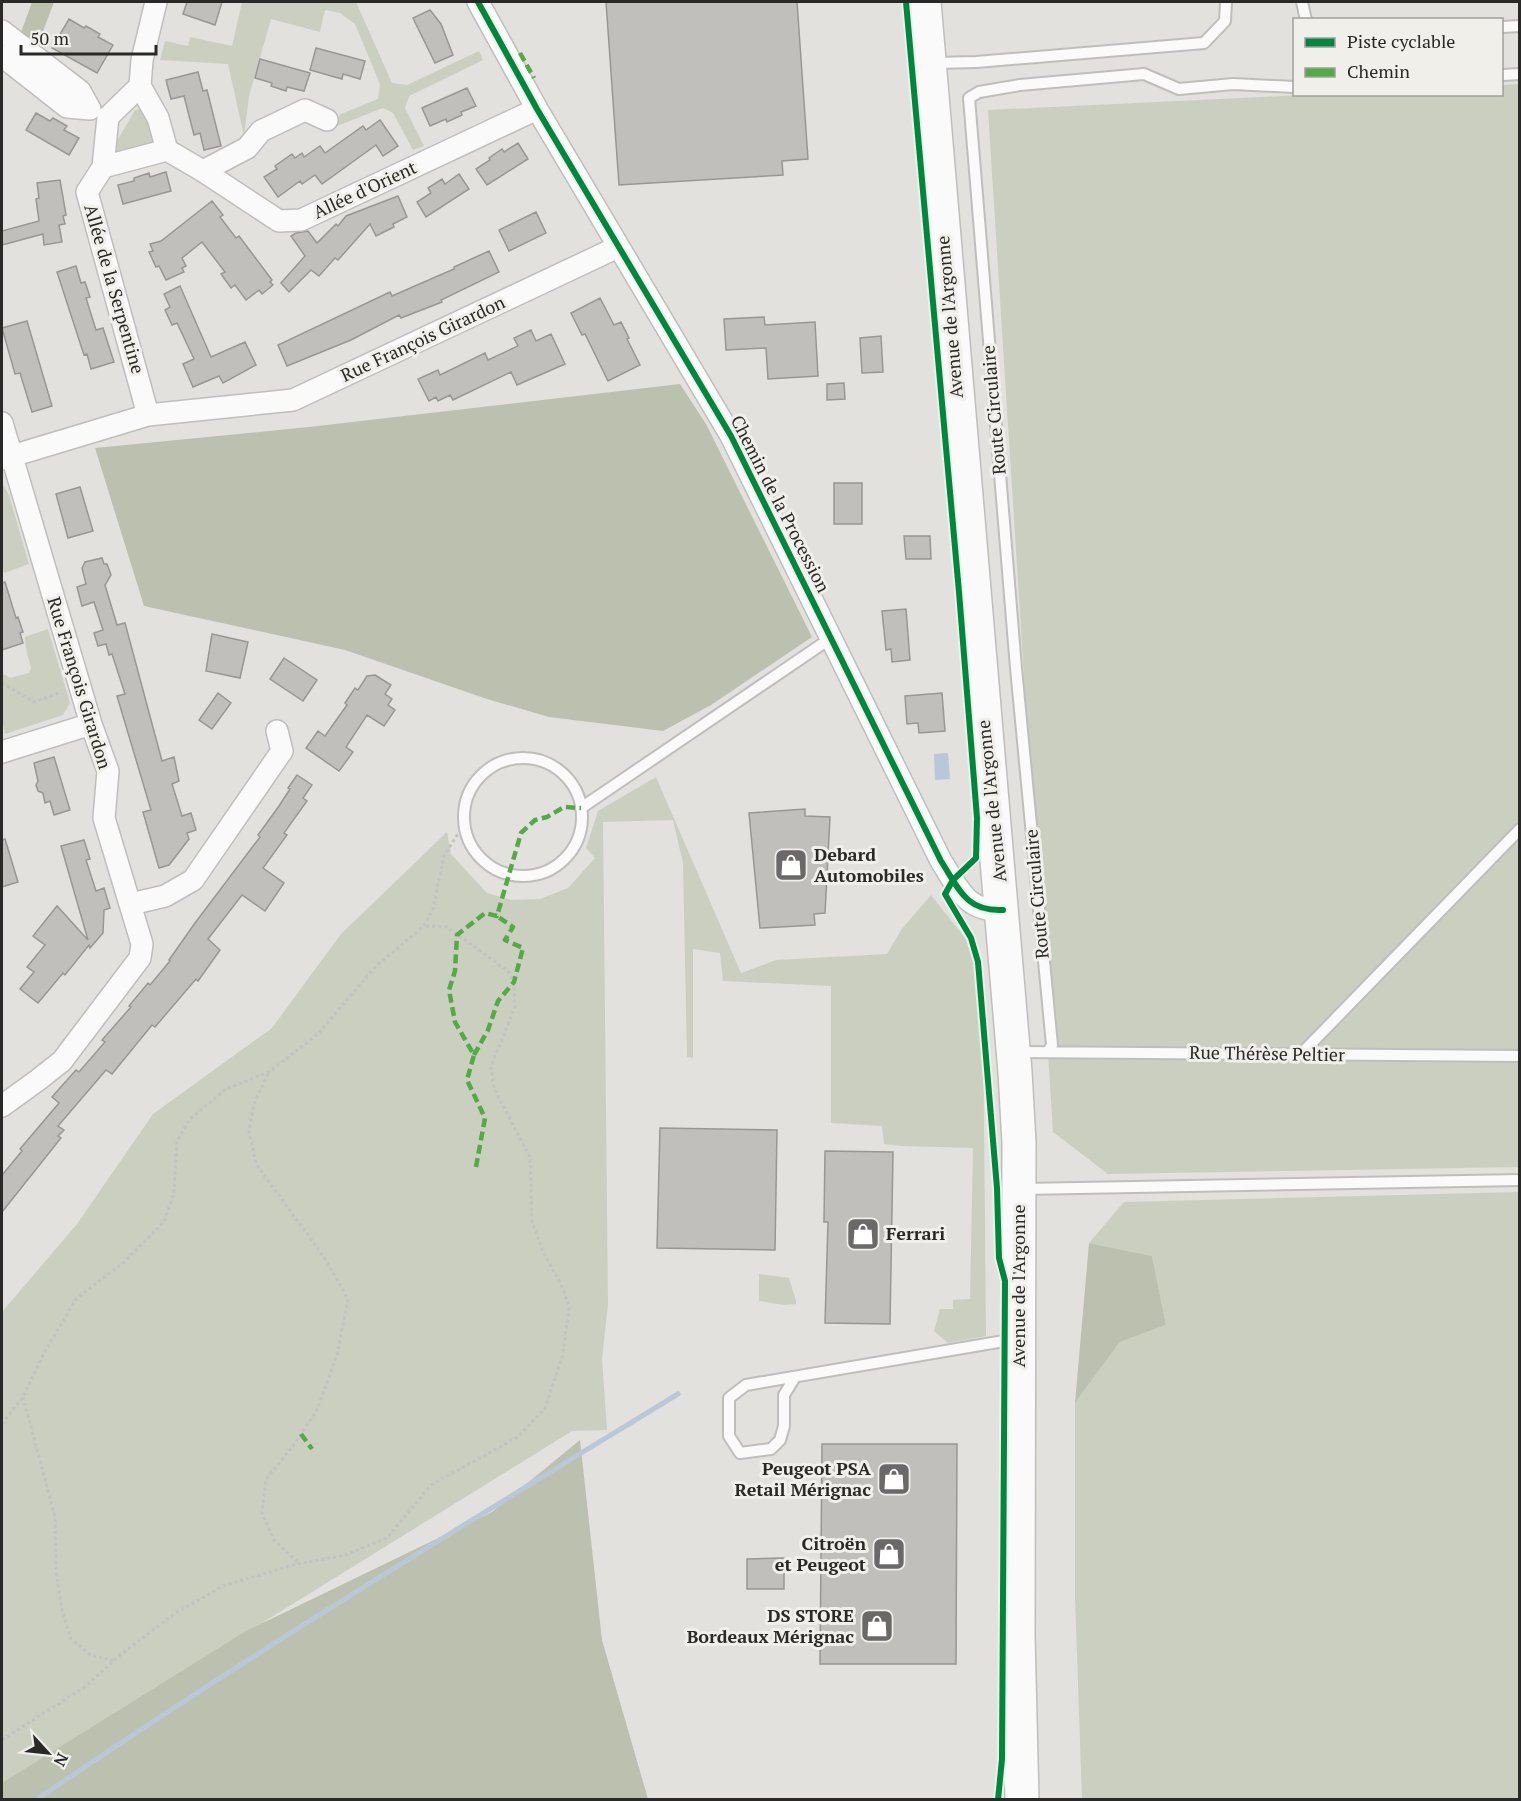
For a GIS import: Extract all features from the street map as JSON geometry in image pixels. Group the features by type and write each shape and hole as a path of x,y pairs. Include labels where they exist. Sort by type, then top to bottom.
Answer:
{"main road":[{"name":"Avenue de l'Argonne","path":"924,2 979,663 1003,910 1019,1143 1018,1636 1021,1798"}],"street":[{"path":"2,31 80,90 99,113 103,167 167,150 158,118 140,86 142,60 156,2"},
{"name":"Chemin de la Procession","path":"478,2 537,109 731,436 941,861 966,898 976,907 988,911 1003,910"},
{"path":"2,56 68,106 99,113 140,86"},
{"name":"Allée d'Orient","path":"167,150 279,221 301,220 537,109"},
{"path":"203,171 247,148 261,131 306,110 327,120"},
{"name":"Allée de la Serpentine","path":"103,167 87,192 148,415"},
{"name":"Rue François Girardon","path":"2,1106 62,1061 140,958 142,944 104,818 108,771 6,457 148,415 293,400 618,247"},
{"path":"2,423 6,457"},
{"path":"2,752 91,724"},
{"path":"131,904 165,896 193,880 282,751 277,731"}],"lane":[{"path":"929,64 1204,43 1225,21 1226,2"},
{"path":"1302,2 1306,18"},
{"path":"1503,27 1520,26"},
{"name":"Route Circulaire","path":"1048,1052 1052,1045 1015,656 969,98 979,92 1020,85 1144,74 1179,89 1233,84 1293,87"},
{"path":"1503,75 1520,74"},
{"path":"581,808 831,638"},
{"path":"525,758 544,762 562,773 574,789 581,808 581,826 570,852 549,870 531,876 508,874 494,869 480,858 469,842 464,824 465,804 473,786 487,771 505,761 525,758"},
{"path":"1301,1054 1520,829"},
{"name":"Rue Thérèse Peltier","path":"1014,1052 1520,1056"},
{"path":"1019,1189 1520,1180"},
{"path":"795,1377 784,1395 784,1426 780,1440 771,1449 740,1453 729,1436 729,1398 746,1385 1004,1341 1020,1341"}],"path":[{"path":"2,682 34,702 80,685"},
{"path":"2,1424 23,1397 44,1353 76,1299 124,1262 164,1222 174,1192 177,1141 190,1119 226,1089 269,1072 318,1035 375,967 424,926 433,909 444,856 464,824"},
{"path":"2,1740 86,1686 114,1660 174,1614 223,1586 300,1564 345,1555 387,1538 431,1485 518,1437 545,1408 564,1354 569,1308 564,1291 542,1249 532,1221 530,1157 494,1089 491,1066 515,1006 514,982 508,971 447,927 424,926"},
{"path":"269,1072 254,1104 249,1131 256,1164 326,1260 348,1299 337,1355 317,1410 293,1446 266,1479 262,1513 274,1540 300,1564"},
{"path":"23,1397 55,1517 56,1572 70,1640 92,1656 114,1660"}],"green space":[{"path":"32,2 54,2 36,50 19,38"},
{"path":"242,2 356,2 392,83 407,85 479,51 483,60 409,96 405,108 424,146 413,150 393,113 383,108 327,130 341,114 378,99 380,84 355,24 340,13 325,10 320,32 271,19 249,96 244,136 228,64 160,60 165,41 188,46 190,37 232,46"},
{"path":"1519,84 1519,1167 1108,1174 1053,1132 988,110 1293,96 1503,96 1503,85"},
{"path":"140,109 144,113 154,144 113,155 111,151 135,110"},
{"path":"680,384 706,424 812,637 711,705 663,731 549,717 487,699 345,650 144,606 95,448 309,427"},
{"path":"2,483 9,495 29,564 4,573 2,564"},
{"path":"48,629 70,703 63,715 5,734 2,720 2,673 10,678 29,673 31,668 25,637"},
{"path":"656,777 741,973 776,960 887,954 901,930 931,895 965,938 974,958 983,1015 986,1336 948,1343 934,1331 940,1309 953,1309 953,1300 970,1299 973,1148 884,1144 882,1126 831,1123 831,986 723,981 720,953 693,949 693,1058 687,1057 683,863 673,820 603,822 608,1304 602,1359 607,1430 572,1431 2,1784 2,1312 77,1224 153,1114 272,1028 341,934 447,832 451,854 487,893 511,900 540,899 568,888 595,858 586,848 598,811"},
{"path":"1519,1192 1519,1799 1082,1799 1075,1598 1075,1403 1120,1342 1166,1325 1152,1256 1089,1243 1124,1202"},
{"path":"1089,1243 1152,1256 1166,1325 1120,1342 1075,1403"},
{"path":"759,1274 789,1278 796,1304 784,1305 759,1301"},
{"path":"580,1440 602,1640 648,1799 2,1799 2,1783 246,1631 492,1512"}],"water":[{"path":"948,753 950,779 935,780 934,754"}],"building":[{"path":"187,2 222,2 215,25 183,14"},
{"path":"606,2 797,2 808,159 782,161 783,175 619,185"},
{"path":"430,10 441,24 453,55 435,63 413,18"},
{"path":"69,19 100,34 98,37 113,45 97,73 52,48"},
{"path":"316,48 365,61 360,79 343,74 342,79 310,70"},
{"path":"260,59 310,73 304,91 287,87 286,91 271,86 272,83 255,78"},
{"path":"198,72 203,91 207,90 221,146 204,150 200,133 194,135 184,96 171,99 166,80"},
{"path":"467,88 476,106 461,112 462,115 447,122 446,119 430,126 422,108"},
{"path":"36,113 50,121 53,118 67,126 64,130 79,138 69,155 26,130"},
{"path":"380,120 398,146 383,156 376,145 322,184 315,175 302,184 300,181 278,197 264,177 277,169 275,166 292,154 295,158 302,153 304,157 320,146 325,153 363,126 366,130"},
{"path":"518,143 528,159 487,185 476,169 502,149 504,152"},
{"path":"166,172 171,191 123,204 118,185 134,181 134,178 149,173 150,177"},
{"path":"459,174 469,189 426,217 417,202 431,193 428,188 442,179 445,184"},
{"path":"60,180 66,215 63,216 65,224 59,225 62,242 44,245 43,234 2,245 2,231 39,221 36,199 39,198 37,183"},
{"path":"398,196 407,217 393,224 394,227 376,236 370,224 338,260 335,258 319,276 311,270 289,292 281,283 305,256 291,236 308,231 317,243 336,224 338,226 346,216"},
{"path":"212,201 223,215 220,217 236,238 239,236 272,280 270,282 273,285 262,294 259,290 246,300 235,285 231,288 221,274 225,272 202,242 182,258 186,266 182,268 184,272 166,280 159,266 156,267 149,252 153,251 150,244 161,241"},
{"path":"536,212 546,233 509,251 499,230"},
{"path":"489,251 499,272 441,300 442,302 401,318 399,315 351,340 287,366 278,345 390,292 392,296"},
{"path":"76,266 81,283 85,282 90,297 86,298 96,330 103,328 114,362 91,369 87,354 84,355 57,272"},
{"path":"180,286 211,357 245,342 256,365 223,383 219,376 193,387 183,364 194,359 177,323 172,325 165,310 170,307 164,294"},
{"path":"600,298 614,325 621,322 640,365 608,381 585,334 582,335 571,313"},
{"path":"764,317 765,325 815,322 818,376 768,379 766,348 726,350 724,319"},
{"path":"27,321 52,406 32,412 20,373 15,374 2,328"},
{"path":"531,330 536,341 551,334 565,364 517,385 511,372 453,400 450,395 438,401 436,397 429,401 418,379 438,370 440,375 485,353 488,360 518,346 514,338"},
{"path":"881,336 883,372 862,373 860,338"},
{"path":"844,383 845,399 827,400 827,384"},
{"path":"834,483 862,483 862,524 834,524"},
{"path":"80,487 93,531 68,538 56,494"},
{"path":"904,536 930,536 931,559 906,559"},
{"path":"102,558 111,575 105,585 117,625 125,623 162,761 174,757 179,781 172,784 182,816 191,813 196,830 187,833 189,839 169,865 159,868 143,812 151,810 117,696 125,694 112,654 109,655 106,644 98,646 94,633 103,630 94,602 82,606 77,587 86,584 82,568 85,562"},
{"path":"5,582 16,618 18,617 23,632 20,633 23,643 2,650 2,583"},
{"path":"906,609 910,660 892,662 891,649 886,650 882,611"},
{"path":"212,634 248,642 240,678 206,671"},
{"path":"284,658 317,680 303,701 270,679"},
{"path":"375,675 391,685 385,694 392,699 388,705 395,710 384,726 367,715 346,747 353,752 339,771 306,748 318,731 325,736 347,705 345,703 355,688 358,690 367,676"},
{"path":"218,693 231,703 212,729 199,720"},
{"path":"942,693 945,731 919,733 918,723 907,724 905,696"},
{"path":"54,757 70,810 54,815 50,801 45,803 43,793 38,791 34,763"},
{"path":"297,775 312,785 303,798 307,801 284,833 287,835 263,868 284,883 265,911 242,895 208,939 220,950 198,981 196,979 155,1027 152,1025 112,1074 106,1070 58,1126 64,1130 58,1136 61,1138 2,1212 2,1175 22,1151 20,1149 59,1103 52,1097 76,1070 79,1072 105,1042 102,1040 131,1007 129,1006 170,961 195,923 260,837 258,835 279,806"},
{"name":"Debard Automobiles","path":"805,809 805,816 830,817 825,913 814,914 815,925 760,928 749,813"},
{"path":"5,839 18,882 2,887 2,840"},
{"path":"84,840 90,859 86,860 96,891 104,888 110,908 104,910 103,933 90,948 89,945 65,975 63,973 38,1003 20,989 34,972 27,967 45,945 33,936 57,906 88,940 61,846"},
{"path":"660,1128 777,1130 775,1250 657,1248"},
{"name":"Ferrari","path":"825,1151 893,1152 890,1324 825,1323 828,1222 824,1222"},
{"name":"Citroën et Peugeot","path":"822,1444 957,1444 956,1664 820,1664"},
{"path":"784,1558 784,1589 747,1589 747,1559"}],"waterway":[{"path":"36,1800 274,1644 678,1394"}],"marked path":[{"path":"520,53 534,78"},
{"path":"476,1167 485,1118 467,1080 474,1055 455,1022 449,990 455,971 457,935 485,913 497,916 521,833 535,820 547,817 564,807 581,808"},
{"path":"474,1055 488,1030 498,1001 514,982 523,948 505,940 513,927 497,916"},
{"path":"301,1434 312,1449"}],"cycle path":[{"path":"478,2 537,109 731,436 941,861 959,889 972,903 990,910 1003,910"},
{"path":"906,2 977,818 976,858 953,880 945,894 971,938 978,962 997,1188 999,1258 1005,1281 1002,1759 998,1800"}],"place":[{"name":"Debard Automobiles","path":"791,865"},
{"name":"Ferrari","path":"863,1234"},
{"name":"Peugeot PSA Retail Mérignac","path":"894,1479"},
{"name":"Citroën et Peugeot","path":"889,1554"},
{"name":"DS STORE Bordeaux Mérignac","path":"877,1626"}]}
